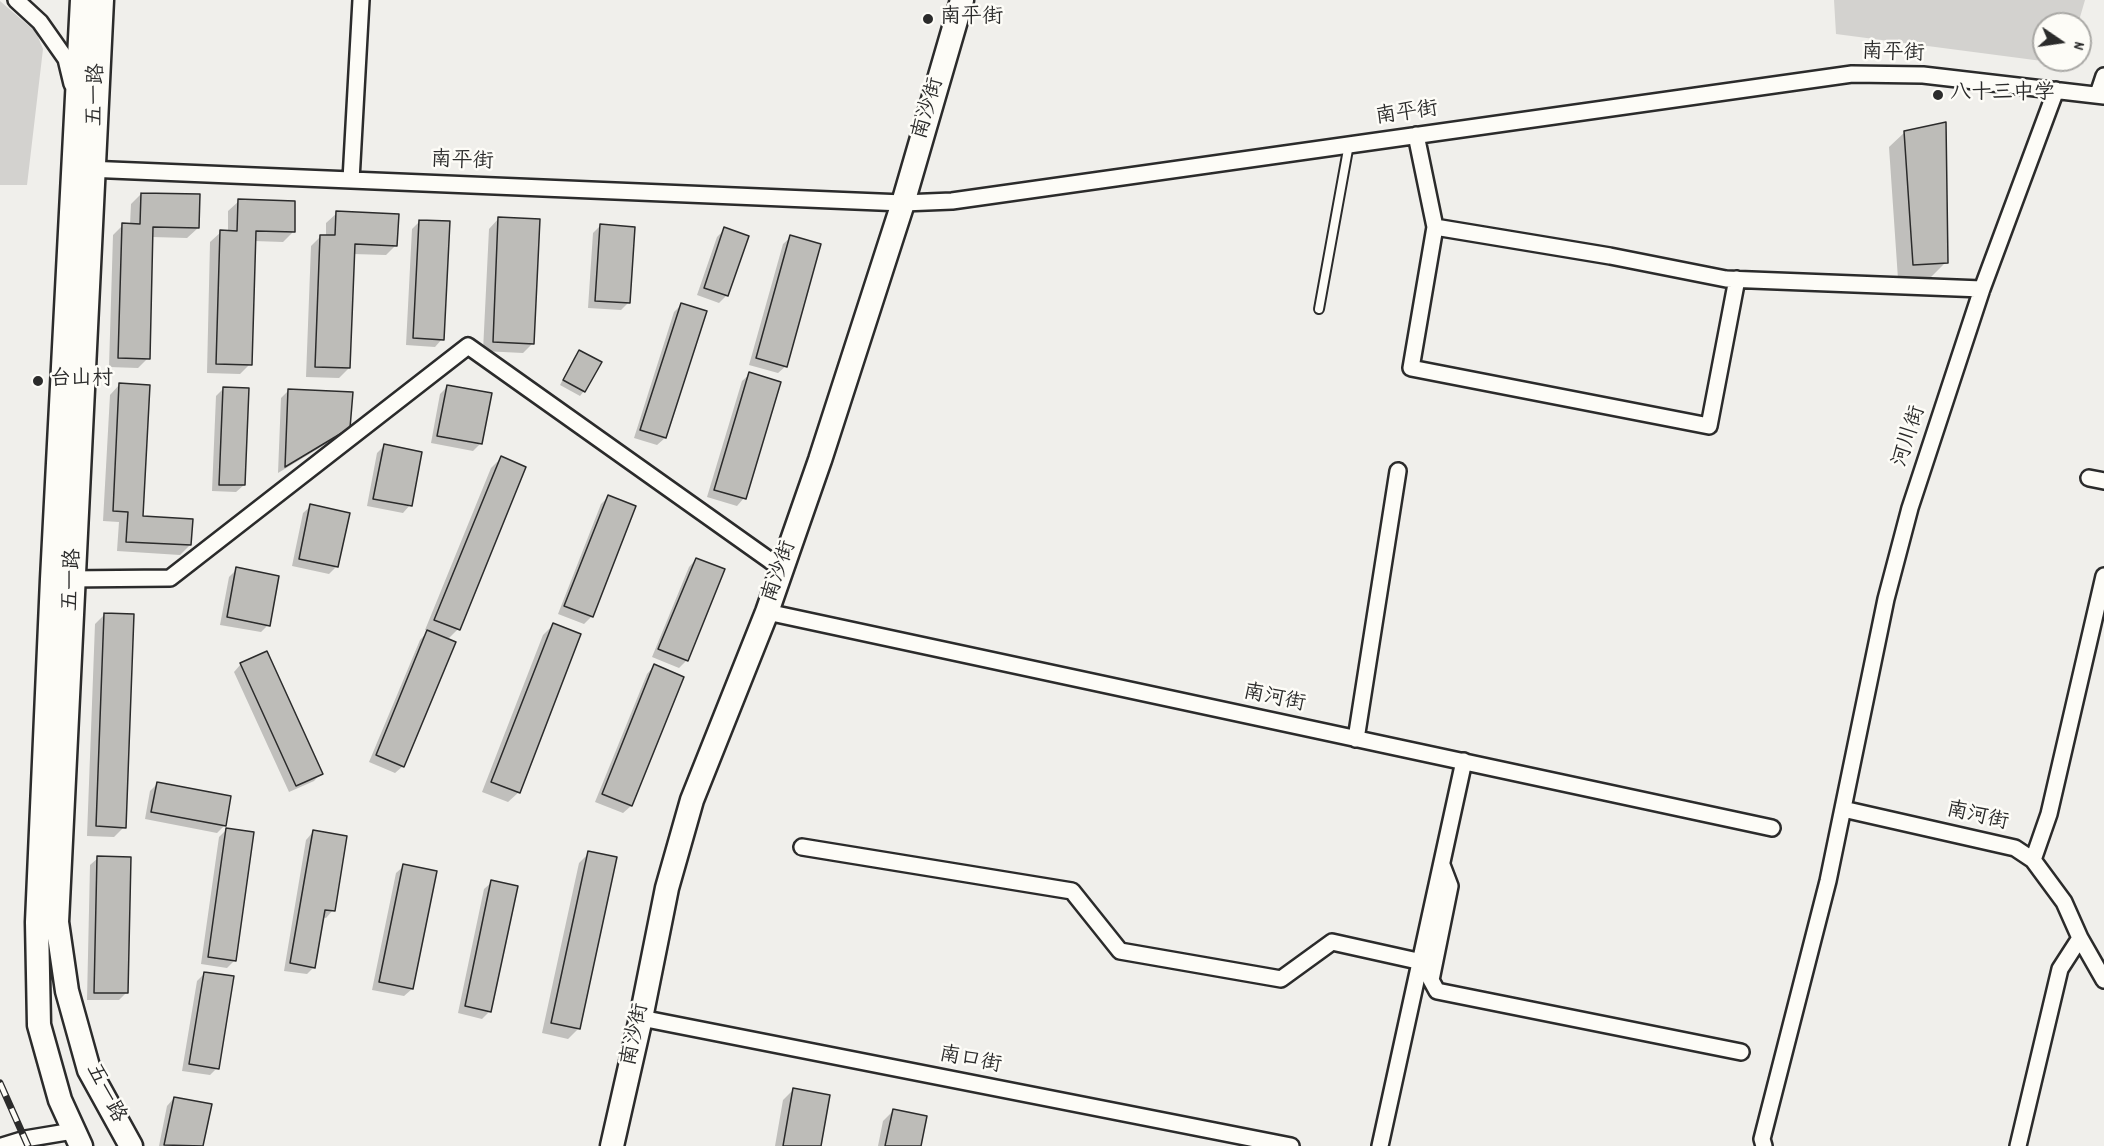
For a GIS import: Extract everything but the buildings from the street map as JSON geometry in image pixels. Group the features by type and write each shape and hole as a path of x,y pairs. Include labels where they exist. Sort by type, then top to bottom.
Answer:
{"main road":[{"name":"五一路","path":"82,0 77,104 85,169"},
{"name":"五一路","path":"77,1138 60,1100 39,1025 37,922 63,579 85,169 102,0"},
{"name":"南沙街","path":"612,1146 667,888 693,800 767,612 820,460 903,203 962,0"},
{"name":"五一路","path":"63,579 57,922 67,991 88,1070 131,1146"}],"street":[{"path":"16,0 40,22 66,59 77,104"},
{"path":"351,180 361,0"},
{"name":"南平街","path":"85,169 903,203 952,201 1852,74 1923,75 2101,95"},
{"path":"2101,95 2104,76"},
{"name":"河川街","path":"1764,1146 1762,1139 1828,881 1886,599 1910,508 1982,289 2056,90"},
{"path":"1416,135 1435,227 1411,368 1709,426 1737,279"},
{"path":"1435,227 1737,279 1982,289"},
{"path":"63,579 170,578 468,346 782,569"},
{"path":"1356,739 1398,471"},
{"path":"2034,860 2049,814 2104,576"},
{"name":"南河街","path":"767,612 1772,828"},
{"path":"1380,1146 1422,962 1464,761"},
{"name":"南河街","path":"1843,808 2015,848 2034,860 2064,902 2080,938 2104,980"},
{"path":"802,848 1072,891 1120,951 1281,979 1332,942 1422,962"},
{"path":"1442,865 1450,886 1431,980 1437,991 1741,1052"},
{"path":"2018,1146 2060,969 2080,938"},
{"name":"南口街","path":"641,1018 1291,1146"},
{"path":"2,1146 25,1139 77,1138"}],"lane":[{"path":"1318,309 1349,144"}],"shaded area":[{"path":"1834,0 2085,0 2082,12 2032,12 2032,60 1836,34"},
{"path":"0,1 36,32 43,49 27,185 0,185"}],"railway":[{"path":"0,1083 28,1146"}],"place":[{"name":"南平街","path":"928,19"},
{"name":"八十三中学","path":"1938,95"},
{"name":"台山村","path":"38,381"}]}
